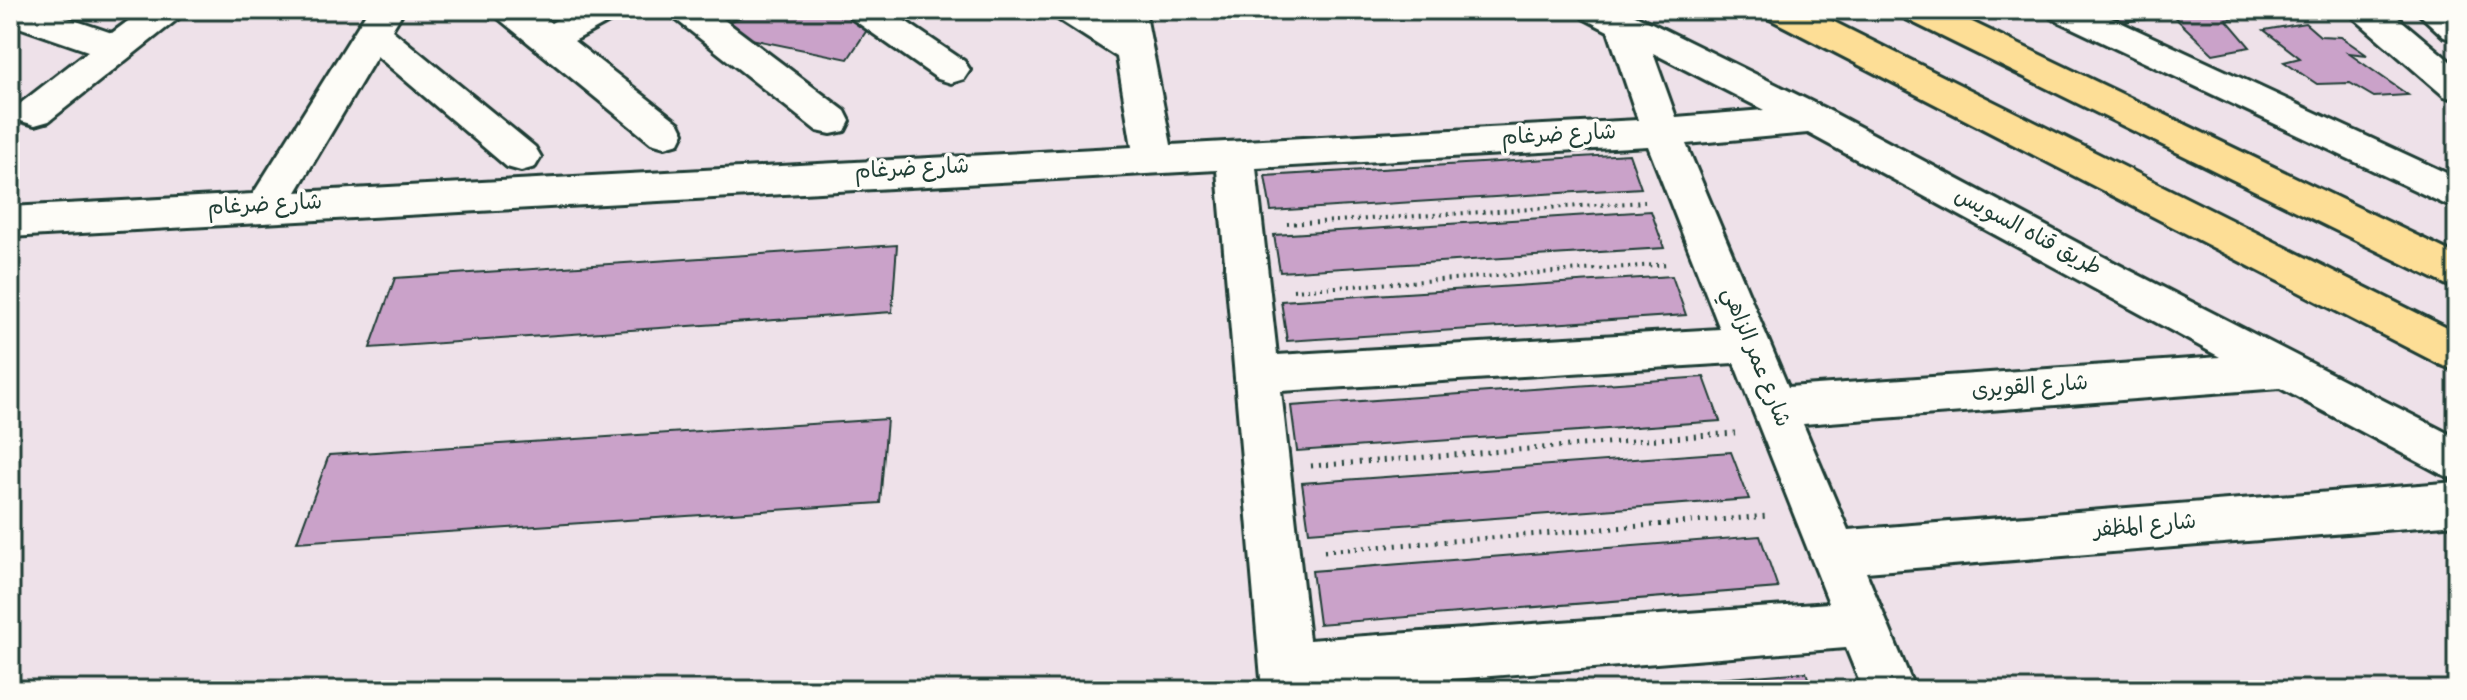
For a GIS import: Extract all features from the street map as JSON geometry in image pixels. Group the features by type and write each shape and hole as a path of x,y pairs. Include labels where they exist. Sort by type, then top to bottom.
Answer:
{"highway":[{"path":"1781,10 2457,353"},
{"path":"1917,10 2457,274"}],"street":[{"path":"35,112 166,10"},
{"path":"511,10 665,133"},
{"path":"548,40 603,10"},
{"path":"687,10 831,121"},
{"path":"864,10 951,70"},
{"path":"1069,10 1135,51"},
{"path":"1127,10 1154,158"},
{"path":"2064,10 2457,195"},
{"path":"2367,10 2457,87"},
{"path":"2433,10 2457,29"},
{"path":"10,11 116,48"},
{"name":"طريق قناه السويس","path":"1610,17 1814,119 2110,279 2457,460"},
{"name":"شارع عمر الزاهي","path":"1610,17 1690,199 1889,690"},
{"path":"265,208 379,21 521,157"},
{"name":"شارع ضرغام","path":"10,222 1662,132 1814,119"},
{"path":"1235,153 1286,678 1862,624"},
{"path":"1256,374 1749,345"},
{"name":"شارع القويرى","path":"1779,418 2287,370"},
{"name":"شارع المظفر","path":"1825,532 2457,503"}],"path":[{"path":"1242,226 1690,199"},
{"path":"1248,293 1715,261"},
{"path":"1266,470 1779,418"},
{"path":"1274,555 1825,532"}],"building":[{"path":"762,10 841,10 867,30 848,59 746,38 718,25"},
{"path":"2109,10 2140,10 2147,19 2122,22"},
{"path":"2167,10 2277,10 2226,19 2250,47 2213,54"},
{"path":"2305,23 2320,36 2341,37 2367,55 2348,53 2408,95 2374,97 2350,83 2317,84 2284,62 2300,58 2264,30"},
{"path":"1629,154 1641,188 1271,211 1265,176"},
{"path":"1651,211 1664,248 1280,272 1274,235"},
{"path":"897,245 892,312 370,348 395,278"},
{"path":"1672,276 1686,315 1287,341 1281,301"},
{"path":"1704,377 1720,421 1297,451 1291,406"},
{"path":"887,419 880,503 297,542 329,455"},
{"path":"1731,452 1749,499 1309,532 1302,483"},
{"path":"1760,536 1778,588 1319,624 1312,571"},
{"path":"1806,672 1812,690 1579,690"}]}
